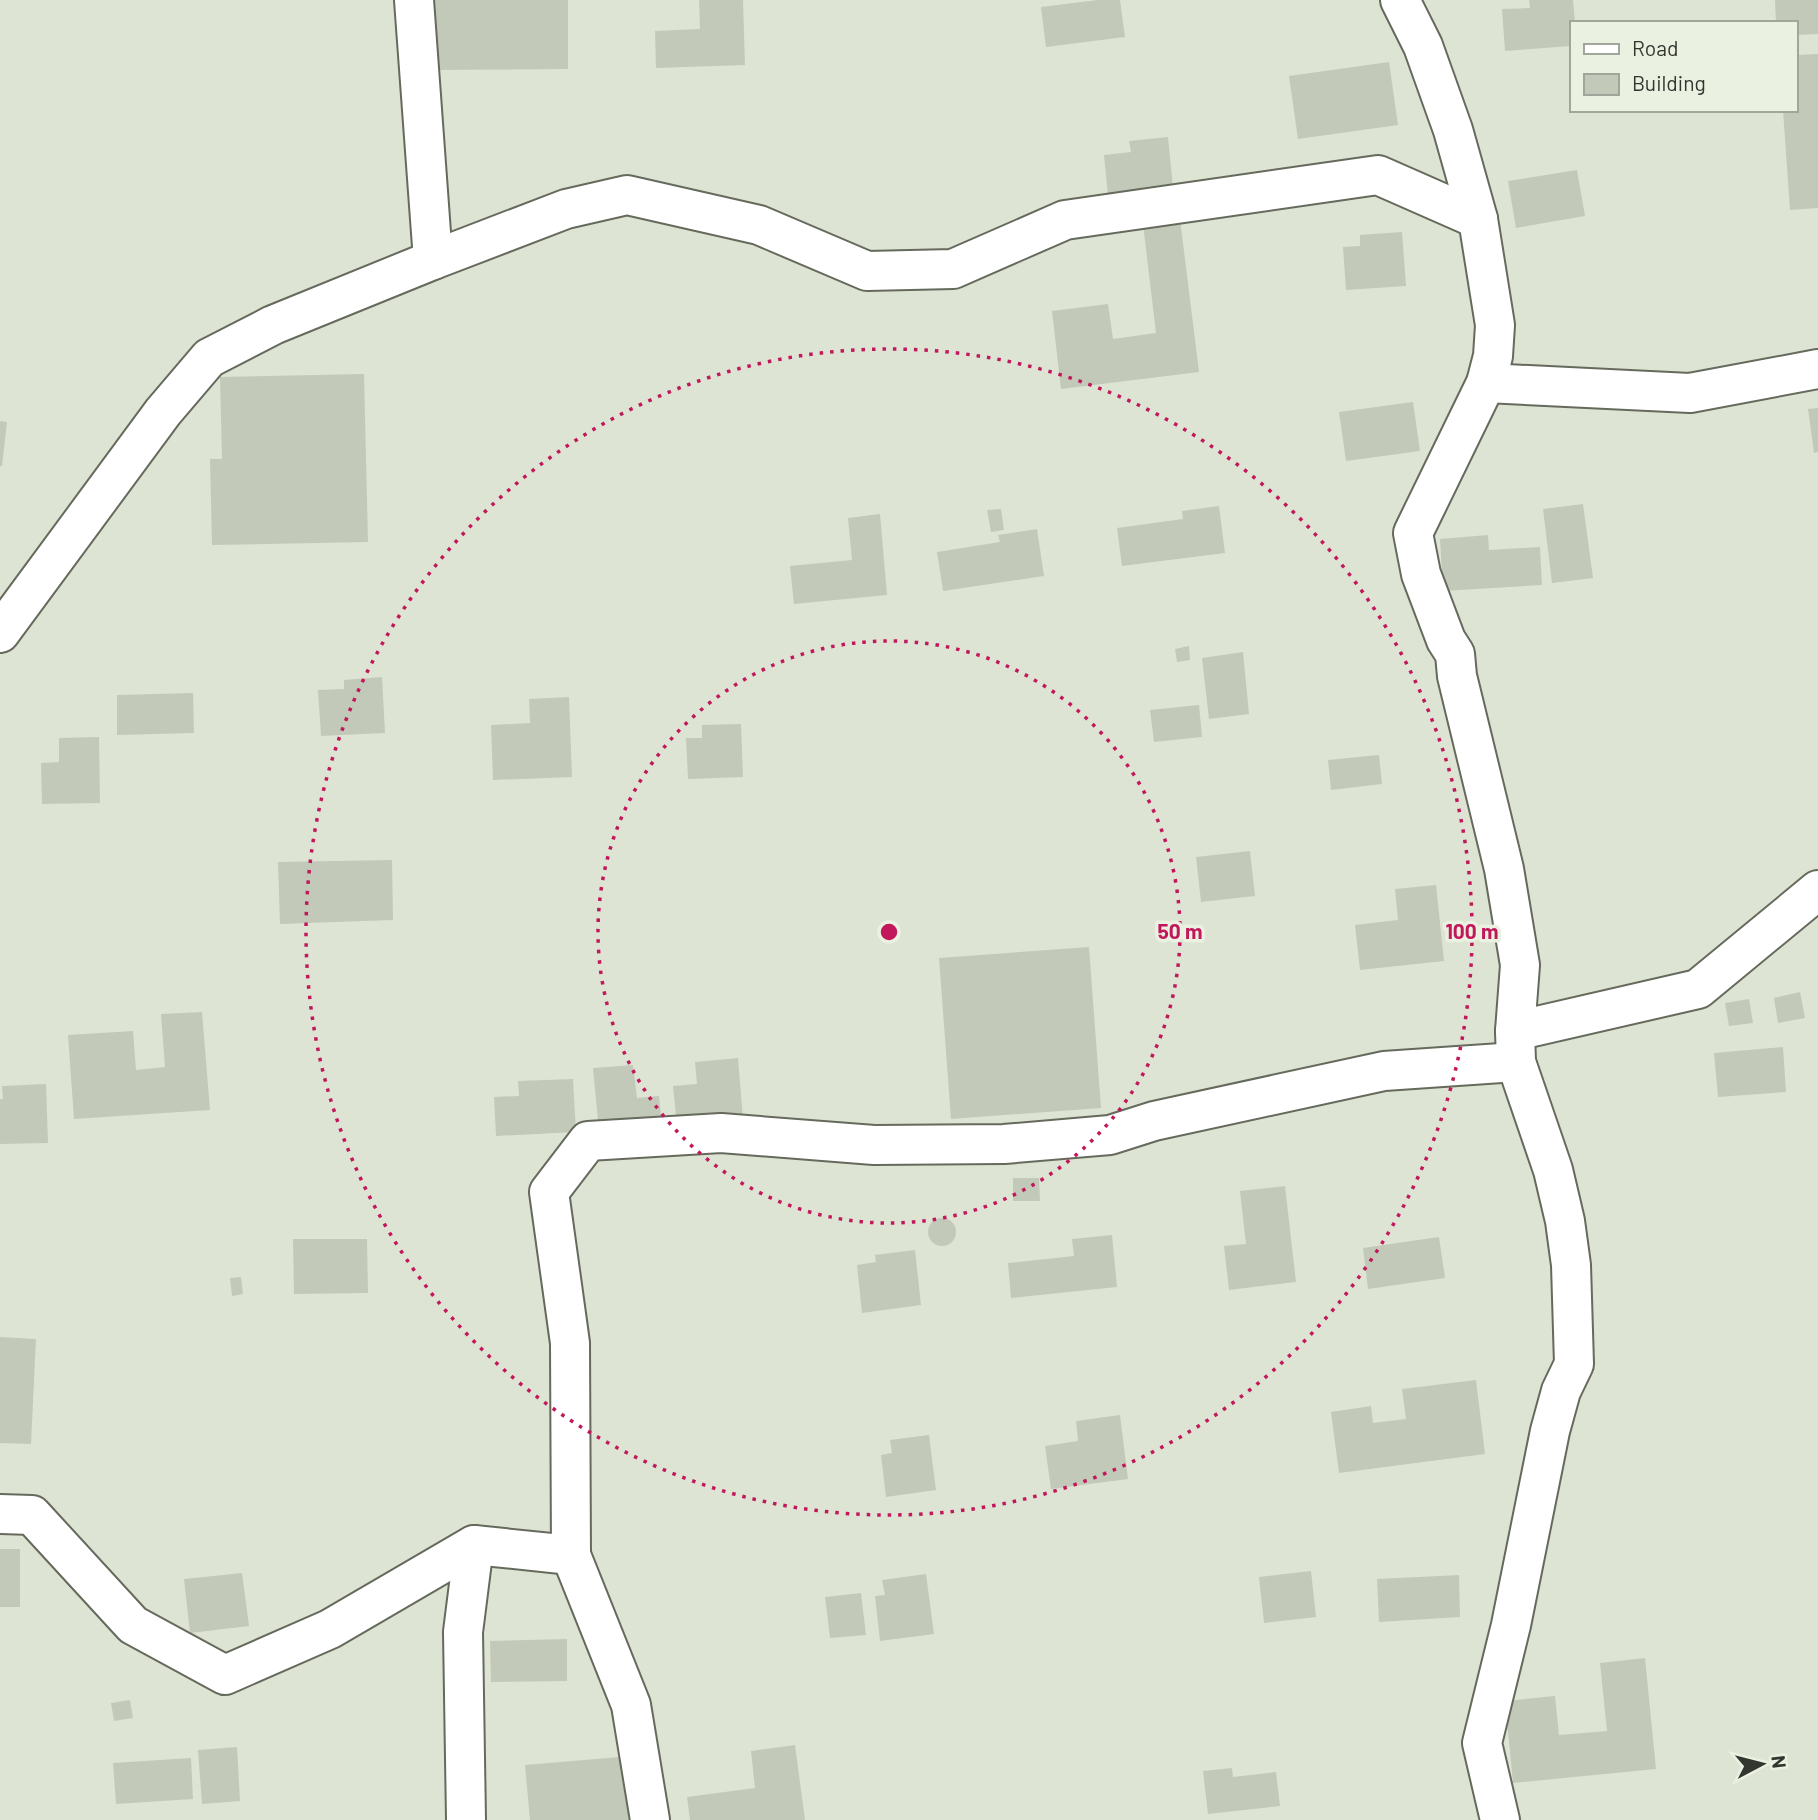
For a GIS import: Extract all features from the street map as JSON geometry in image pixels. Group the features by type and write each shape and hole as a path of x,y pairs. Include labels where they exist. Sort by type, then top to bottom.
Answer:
{"street":[{"path":"414,0 433,260"},
{"path":"1400,0 1427,57 1453,130 1479,219 1495,326 1493,356 1486,383 1413,534 1421,575 1446,640 1455,654 1457,676 1504,869 1520,965 1516,1046 1553,1170 1565,1221 1571,1265 1574,1364 1561,1391 1550,1431 1511,1625 1482,1744 1500,1820"},
{"path":"0,633 163,412 209,358 273,325 566,209 626,195 759,225 867,271 953,269 1065,220 1378,175 1479,219"},
{"path":"1486,383 1690,393 1818,369"},
{"path":"650,1820 631,1705 571,1555 570,1343 550,1192 588,1140 721,1133 874,1145 1004,1144 1110,1135 1154,1121 1384,1070 1516,1046 1698,989 1818,890"},
{"path":"0,1514 32,1515 133,1625 225,1675 330,1629 474,1545 571,1555"},
{"path":"466,1820 463,1632 474,1545"}],"building":[{"path":"428,0 568,0 568,69 429,70"},
{"path":"699,0 743,0 745,65 656,68 655,31 700,29"},
{"path":"1120,0 1125,37 1046,47 1041,7"},
{"path":"1529,0 1573,0 1575,21 1570,21 1570,46 1505,51 1502,9 1530,8"},
{"path":"1775,0 1818,0 1818,34 1797,35 1797,21 1776,21"},
{"path":"1818,54 1818,208 1790,210 1783,112 1797,112 1797,55"},
{"path":"1389,62 1398,125 1298,139 1289,76"},
{"path":"1168,137 1173,188 1108,196 1104,155 1131,152 1129,141"},
{"path":"1577,170 1585,216 1516,228 1508,181"},
{"path":"1180,219 1199,372 1061,389 1052,311 1108,304 1113,339 1156,333 1143,224"},
{"path":"1402,232 1406,286 1346,290 1343,247 1360,246 1360,235"},
{"path":"364,374 368,542 212,545 210,459 222,459 220,377"},
{"path":"1413,402 1420,451 1346,461 1339,412"},
{"path":"1818,408 1818,452 1814,453 1808,409"},
{"path":"0,421 7,422 2,466 0,466"},
{"path":"1583,504 1593,578 1552,583 1543,509"},
{"path":"1219,506 1225,553 1122,566 1117,528 1183,519 1182,511"},
{"path":"1001,509 1004,530 991,532 987,510"},
{"path":"880,514 887,595 794,604 790,566 852,560 848,518"},
{"path":"1037,529 1044,576 943,591 937,552 1000,542 998,535"},
{"path":"1488,535 1489,550 1540,547 1542,585 1443,591 1440,539"},
{"path":"1189,646 1190,660 1177,662 1175,649"},
{"path":"1243,652 1249,714 1209,719 1202,658"},
{"path":"382,677 385,733 321,736 318,690 344,689 344,680"},
{"path":"193,693 194,733 117,735 117,695"},
{"path":"569,697 572,777 493,780 491,725 530,723 529,699"},
{"path":"1199,705 1202,737 1154,742 1150,710"},
{"path":"741,724 743,777 688,779 686,738 702,738 702,725"},
{"path":"99,737 100,803 42,804 41,763 59,762 59,738"},
{"path":"1379,755 1382,784 1331,790 1328,760"},
{"path":"1250,851 1255,896 1201,902 1196,857"},
{"path":"392,860 393,920 280,924 278,862"},
{"path":"1436,885 1444,961 1360,970 1355,925 1398,920 1395,889"},
{"path":"1089,947 1101,1108 951,1119 939,958"},
{"path":"1800,992 1805,1018 1778,1023 1774,998"},
{"path":"1749,999 1753,1023 1729,1026 1725,1003"},
{"path":"202,1012 210,1110 74,1119 68,1035 133,1031 136,1070 165,1067 161,1014"},
{"path":"1783,1047 1786,1092 1718,1097 1714,1053"},
{"path":"738,1058 743,1119 677,1125 673,1086 697,1084 695,1062"},
{"path":"633,1065 637,1098 659,1096 662,1125 599,1131 593,1068"},
{"path":"573,1079 576,1132 496,1136 494,1097 519,1096 518,1081"},
{"path":"46,1084 48,1143 0,1144 2,1086"},
{"path":"1013,1178 1039,1178 1040,1201 1013,1201"},
{"path":"1285,1186 1296,1282 1229,1290 1224,1246 1246,1244 1240,1191"},
{"path":"942,1218 952,1222 956,1232 952,1242 942,1246 932,1242 928,1232 932,1222"},
{"path":"1112,1235 1117,1287 1011,1298 1008,1263 1074,1256 1072,1239"},
{"path":"1439,1237 1445,1278 1368,1289 1363,1248"},
{"path":"293,1239 367,1239 368,1293 294,1294"},
{"path":"915,1250 921,1305 862,1313 857,1265 876,1262 875,1255"},
{"path":"241,1277 243,1294 232,1296 230,1278"},
{"path":"0,1337 36,1339 31,1444 0,1443"},
{"path":"1476,1380 1485,1454 1339,1473 1331,1412 1371,1406 1373,1423 1406,1419 1402,1389"},
{"path":"1120,1415 1128,1479 1051,1489 1045,1446 1078,1441 1076,1421"},
{"path":"929,1435 936,1490 886,1497 881,1455 892,1453 890,1440"},
{"path":"0,1549 20,1549 20,1607 0,1607"},
{"path":"1311,1571 1316,1617 1264,1623 1259,1577"},
{"path":"242,1573 249,1626 190,1633 184,1579"},
{"path":"926,1574 934,1634 880,1641 875,1596 885,1595 882,1580"},
{"path":"1459,1575 1460,1617 1379,1622 1377,1579"},
{"path":"861,1593 866,1635 830,1638 825,1597"},
{"path":"567,1639 567,1681 491,1682 490,1641"},
{"path":"1645,1658 1656,1769 1513,1783 1505,1701 1555,1696 1559,1735 1607,1731 1600,1663"},
{"path":"130,1700 133,1718 114,1721 111,1703"},
{"path":"795,1745 805,1820 690,1820 687,1797 755,1788 751,1751"},
{"path":"237,1747 240,1801 202,1804 198,1750"},
{"path":"632,1756 638,1820 530,1820 525,1765"},
{"path":"191,1758 193,1799 116,1804 113,1763"},
{"path":"1232,1768 1233,1777 1276,1772 1280,1806 1208,1814 1203,1771"}]}
